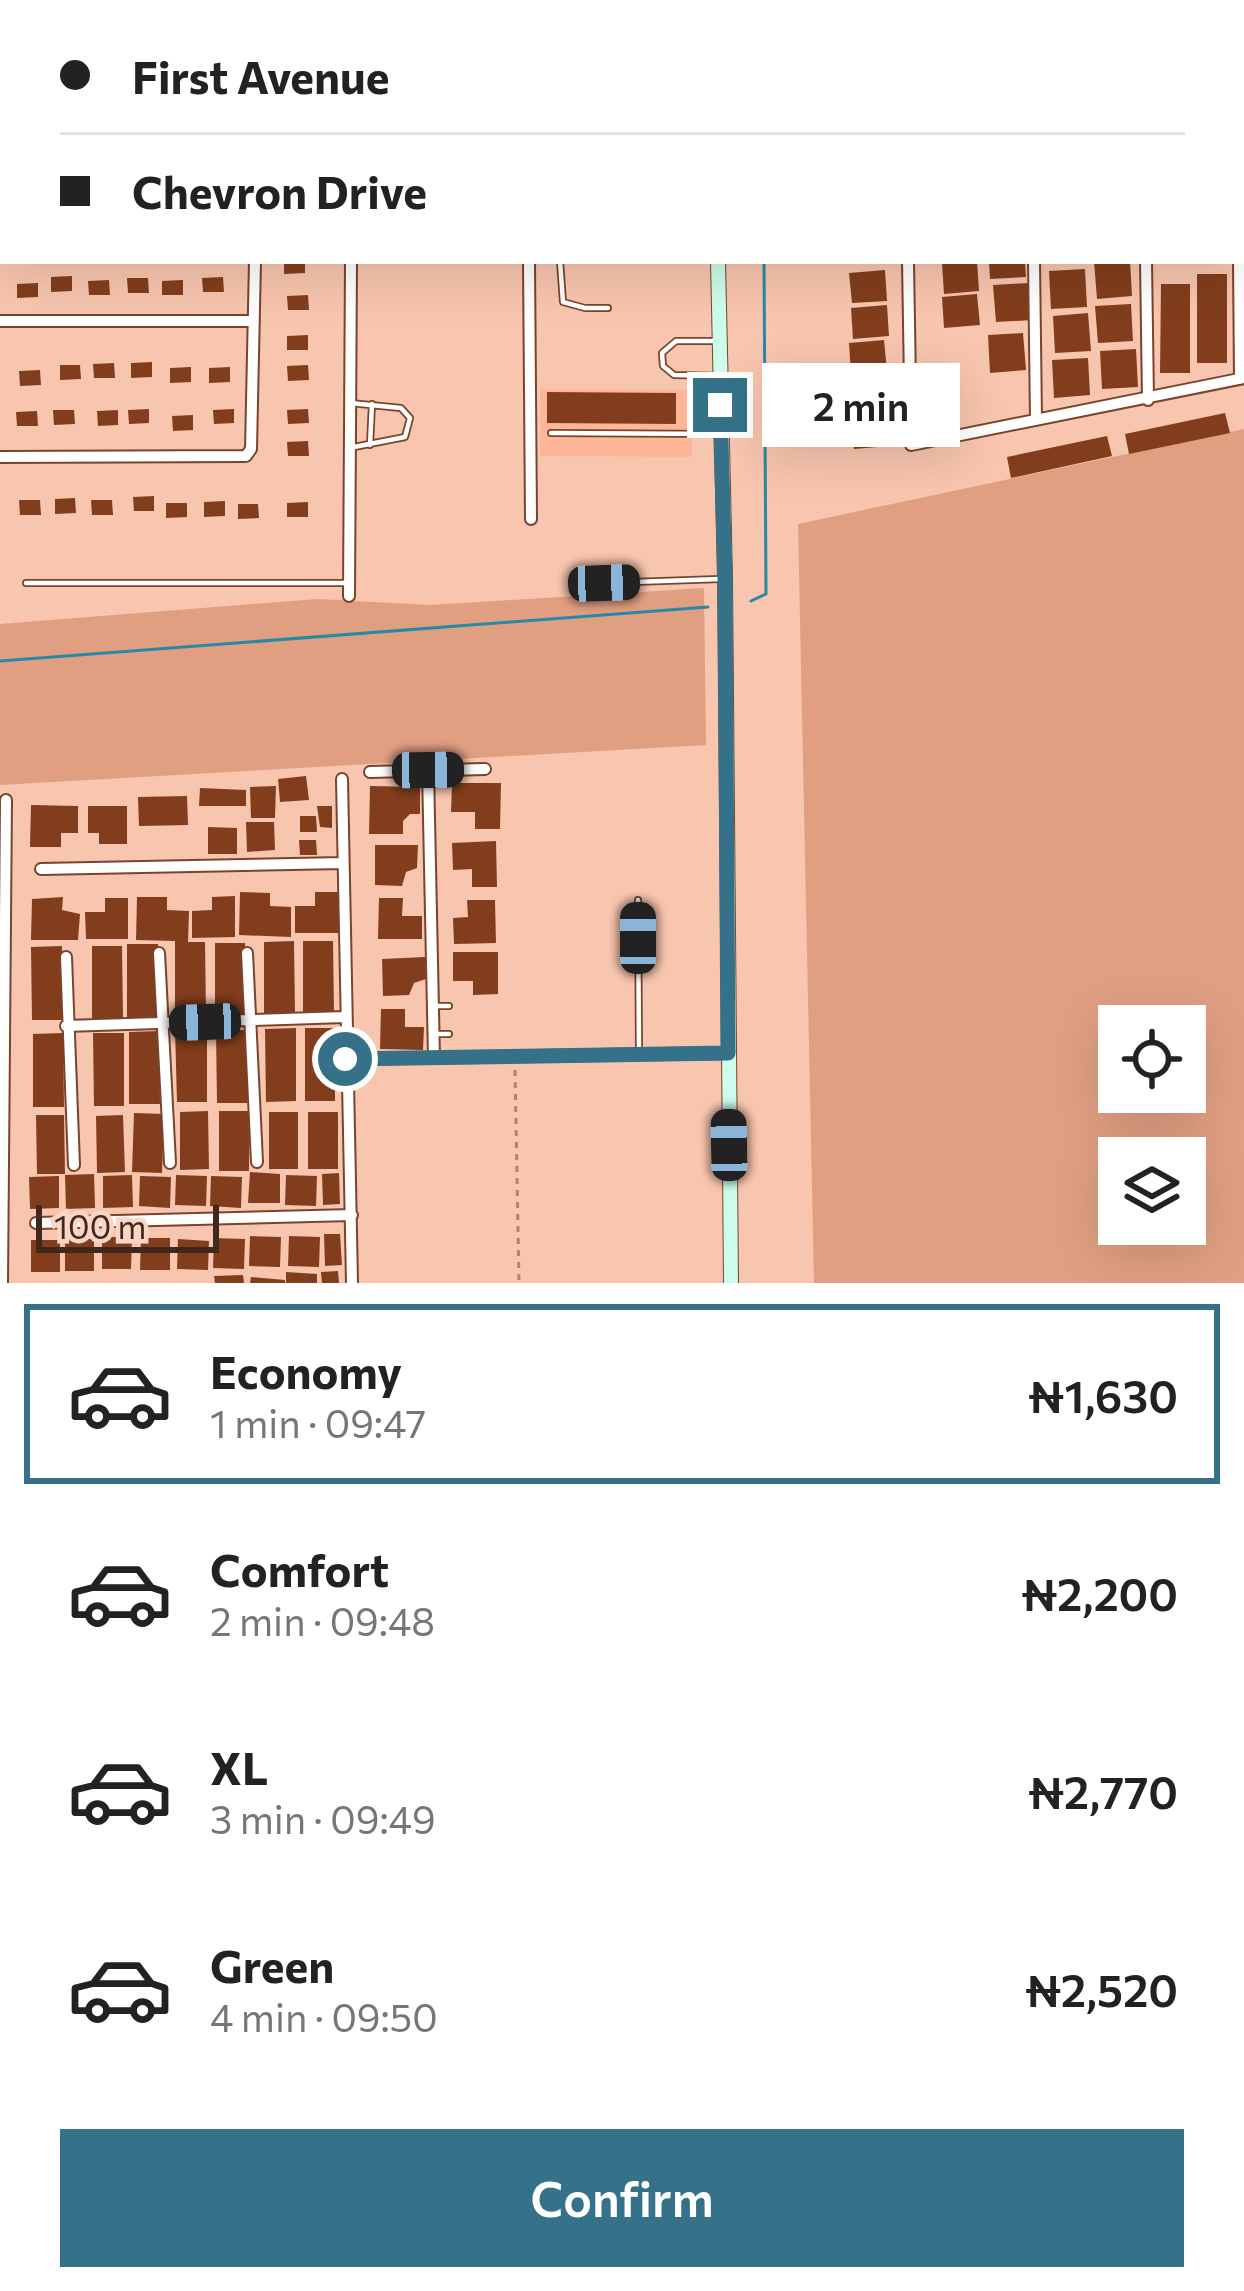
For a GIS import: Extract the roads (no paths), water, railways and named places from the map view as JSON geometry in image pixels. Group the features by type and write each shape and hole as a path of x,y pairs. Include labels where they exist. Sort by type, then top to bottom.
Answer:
{"main road":[{"path":"718,264 731,1283"}],"street":[{"path":"597,0 628,0"},
{"path":"0,457 246,456 251,449 255,264"},
{"path":"349,589 351,264"},
{"path":"530,264 531,519"},
{"path":"908,264 911,445 1242,379 1239,264"},
{"path":"1034,264 1036,420"},
{"path":"1146,264 1148,400"},
{"path":"0,321 254,321"},
{"path":"428,770 434,1058"},
{"path":"370,772 485,770"},
{"path":"342,779 352,1283"},
{"path":"2,1283 6,800"},
{"path":"41,869 343,863"},
{"path":"160,952 170,1163"},
{"path":"247,952 256,1162"},
{"path":"66,957 74,1165"},
{"path":"66,1026 345,1017"},
{"path":"345,1059 728,1053"},
{"path":"36,1223 352,1215"}],"lane":[{"path":"560,264 563,302 608,308"},
{"path":"719,341 676,341 662,353 663,366 674,375 719,376"},
{"path":"349,448 405,437 410,418 401,408 350,403"},
{"path":"370,446 371,404"},
{"path":"550,433 720,434"},
{"path":"604,583 725,579"},
{"path":"26,583 349,589"},
{"path":"638,900 639,1054"},
{"path":"433,1006 449,1006"},
{"path":"434,1034 449,1034"}],"waterway":[{"path":"751,601 766,594 764,264"},
{"path":"0,661 708,607"}]}
